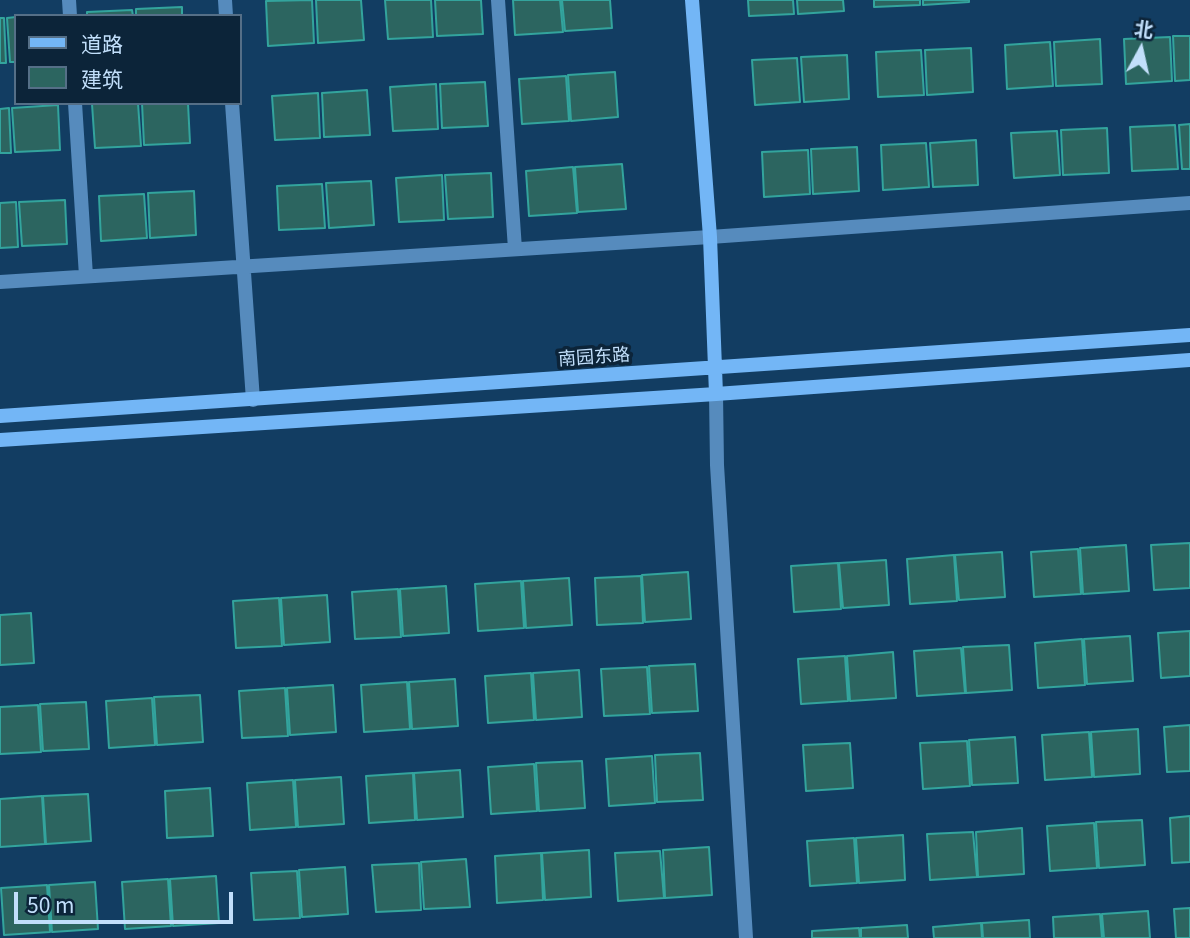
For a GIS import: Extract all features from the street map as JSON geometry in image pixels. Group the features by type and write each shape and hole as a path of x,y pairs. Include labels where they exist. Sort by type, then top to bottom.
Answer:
{"main road":[{"path":"692,0 710,237 716,394"},
{"name":"南园东路","path":"0,416 1190,335"},
{"path":"0,440 716,394 1190,360"}],"street":[{"path":"498,0 515,249"},
{"path":"75,105 86,276"},
{"path":"232,105 253,400"},
{"path":"0,282 710,237 1190,203"},
{"path":"716,394 717,465 746,938"}],"building":[{"path":"312,0 314,43 268,46 266,1"},
{"path":"316,0 361,0 364,40 318,43"},
{"path":"385,0 431,0 433,37 388,39"},
{"path":"435,0 481,0 483,34 437,36"},
{"path":"513,0 560,0 563,32 515,35"},
{"path":"562,0 610,0 612,28 565,31"},
{"path":"748,0 793,0 794,14 749,16"},
{"path":"797,0 843,0 844,11 798,14"},
{"path":"874,0 920,0 920,5 874,7"},
{"path":"923,0 969,0 969,2 923,5"},
{"path":"182,7 182,14 136,14 136,9"},
{"path":"132,10 133,14 87,14"},
{"path":"14,17 14,62 10,62 7,18"},
{"path":"0,18 4,18 6,63 0,63"},
{"path":"1173,36 1190,36 1190,80 1175,81"},
{"path":"1170,37 1172,81 1126,84 1124,39"},
{"path":"1100,39 1102,84 1056,86 1054,42"},
{"path":"1050,42 1053,86 1007,89 1005,45"},
{"path":"971,48 973,92 927,95 925,50"},
{"path":"921,50 924,95 878,97 876,52"},
{"path":"847,55 849,99 804,102 801,57"},
{"path":"797,58 800,102 755,105 752,60"},
{"path":"615,72 618,117 571,121 568,75"},
{"path":"566,76 569,121 522,124 519,79"},
{"path":"485,82 488,126 442,128 440,84"},
{"path":"436,84 438,129 393,131 390,87"},
{"path":"367,90 370,135 324,137 322,93"},
{"path":"318,93 320,138 275,140 272,96"},
{"path":"58,105 60,150 15,152 12,108"},
{"path":"92,105 138,105 141,146 95,148"},
{"path":"142,105 188,105 190,143 144,145"},
{"path":"9,108 11,153 0,153 0,109"},
{"path":"1190,124 1190,169 1182,169 1179,125"},
{"path":"1175,125 1178,169 1132,171 1130,127"},
{"path":"1107,128 1109,173 1063,175 1061,130"},
{"path":"1057,131 1060,175 1014,178 1011,133"},
{"path":"976,140 978,185 933,187 930,143"},
{"path":"926,143 929,187 883,190 881,145"},
{"path":"857,147 859,191 813,194 811,149"},
{"path":"808,150 810,194 764,197 762,152"},
{"path":"622,164 626,209 578,212 575,167"},
{"path":"573,167 577,213 529,216 526,171"},
{"path":"491,173 493,217 448,219 445,175"},
{"path":"442,175 444,220 399,222 396,178"},
{"path":"371,181 374,225 329,228 326,183"},
{"path":"322,184 325,228 279,230 277,186"},
{"path":"194,191 196,235 150,238 148,193"},
{"path":"144,194 147,238 101,241 99,196"},
{"path":"65,200 67,244 22,246 19,202"},
{"path":"16,202 18,247 0,248 0,203"},
{"path":"1190,543 1190,588 1154,590 1151,545"},
{"path":"1126,545 1129,591 1083,594 1080,548"},
{"path":"1078,549 1081,594 1034,597 1031,552"},
{"path":"1002,552 1005,597 959,600 955,555"},
{"path":"954,555 957,601 910,604 907,559"},
{"path":"886,560 889,605 843,608 839,563"},
{"path":"838,563 841,609 794,612 791,566"},
{"path":"688,572 691,619 645,622 642,575"},
{"path":"641,576 643,623 597,625 595,578"},
{"path":"569,578 572,625 526,628 523,581"},
{"path":"521,581 524,628 478,631 475,584"},
{"path":"446,586 449,633 403,636 400,589"},
{"path":"398,589 401,637 355,639 352,592"},
{"path":"327,595 330,642 284,645 281,598"},
{"path":"279,598 282,646 236,648 233,601"},
{"path":"31,613 34,663 0,665 0,615"},
{"path":"1190,631 1190,676 1161,678 1158,633"},
{"path":"1130,636 1133,681 1087,684 1084,639"},
{"path":"1082,639 1085,685 1038,688 1035,643"},
{"path":"1009,645 1012,690 966,693 963,647"},
{"path":"961,648 965,693 917,696 914,651"},
{"path":"893,652 896,698 850,701 847,656"},
{"path":"845,656 848,701 801,704 798,659"},
{"path":"695,664 698,711 652,713 649,666"},
{"path":"647,667 650,714 604,716 601,669"},
{"path":"579,670 582,717 536,720 533,673"},
{"path":"531,673 534,720 488,723 485,676"},
{"path":"455,679 458,726 412,729 409,682"},
{"path":"407,682 410,729 364,732 361,685"},
{"path":"333,685 336,732 290,735 287,688"},
{"path":"285,688 288,736 242,738 239,691"},
{"path":"200,695 203,742 157,745 154,697"},
{"path":"152,698 155,745 109,748 106,701"},
{"path":"86,702 89,749 43,751 40,704"},
{"path":"38,705 41,752 0,754 0,707"},
{"path":"1190,725 1190,771 1167,772 1164,727"},
{"path":"1138,729 1140,774 1094,777 1091,732"},
{"path":"1089,732 1092,777 1045,780 1042,735"},
{"path":"1015,737 1018,783 972,785 969,740"},
{"path":"967,741 970,786 923,789 920,743"},
{"path":"850,743 853,788 806,791 803,745"},
{"path":"700,753 703,800 657,802 655,755"},
{"path":"652,756 655,803 609,806 606,759"},
{"path":"582,761 585,808 539,811 536,763"},
{"path":"534,764 537,811 491,814 488,767"},
{"path":"460,770 463,817 417,820 414,773"},
{"path":"413,773 415,820 369,823 366,776"},
{"path":"341,777 344,824 298,827 295,780"},
{"path":"293,780 296,827 250,830 247,783"},
{"path":"210,788 213,836 167,838 165,791"},
{"path":"88,794 91,841 46,844 43,796"},
{"path":"42,796 45,844 0,847 0,799"},
{"path":"1190,816 1190,862 1172,863 1170,818"},
{"path":"1142,820 1145,865 1099,868 1096,822"},
{"path":"1094,823 1097,868 1050,871 1047,826"},
{"path":"1022,828 1024,874 978,877 976,832"},
{"path":"973,832 977,877 930,880 927,834"},
{"path":"903,835 905,880 859,883 856,838"},
{"path":"854,838 857,883 810,886 807,841"},
{"path":"709,847 712,895 665,898 663,850"},
{"path":"589,850 591,897 545,900 542,853"},
{"path":"660,851 664,898 618,901 615,853"},
{"path":"541,853 543,900 497,903 495,856"},
{"path":"466,859 470,907 424,909 421,862"},
{"path":"419,863 421,910 376,912 372,865"},
{"path":"345,867 348,914 302,917 299,870"},
{"path":"297,871 300,918 254,920 251,873"},
{"path":"216,876 219,923 173,926 170,879"},
{"path":"168,879 171,926 125,929 122,882"},
{"path":"95,882 98,929 52,932 49,885"},
{"path":"47,885 50,932 4,935 1,888"},
{"path":"1190,908 1190,938 1176,938 1174,909"},
{"path":"1148,911 1150,938 1104,938 1102,914"},
{"path":"1100,914 1102,938 1054,938 1053,917"},
{"path":"1029,920 1030,938 983,938 982,923"},
{"path":"981,923 982,938 934,938 933,927"},
{"path":"907,925 908,938 861,938 861,928"},
{"path":"859,928 860,938 812,938 812,931"}]}
